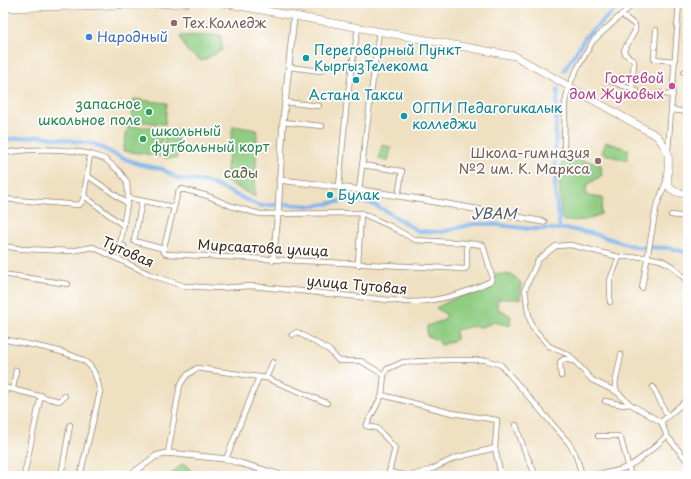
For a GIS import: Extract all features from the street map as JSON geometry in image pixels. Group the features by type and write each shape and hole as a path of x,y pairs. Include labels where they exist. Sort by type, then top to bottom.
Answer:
{"main road":[{"path":"3,8 186,3"},
{"path":"223,3 515,56 650,131 660,140 668,155 666,182 670,190 676,193 688,194"}],"street":[{"path":"564,151 565,103 568,86 593,41 634,3"},
{"path":"668,155 679,3"},
{"path":"622,15 635,25 636,31 624,50 625,54 634,60 632,88"},
{"path":"273,260 278,212 283,122 294,16"},
{"path":"339,186 347,99 358,27"},
{"path":"656,30 654,58 676,61"},
{"path":"359,190 379,31"},
{"path":"289,67 321,71"},
{"path":"610,81 637,91"},
{"path":"658,93 673,95"},
{"path":"285,102 319,106"},
{"path":"672,110 688,112"},
{"path":"283,122 322,126"},
{"path":"3,153 37,150 78,151 105,158 120,172 127,182 128,200 120,245 124,246 125,252"},
{"path":"3,199 79,205 84,196 90,154"},
{"path":"362,165 402,171 399,190"},
{"path":"88,176 128,200 142,200 174,207"},
{"path":"279,180 339,186 435,201 544,222"},
{"path":"642,288 646,256 656,208 666,182"},
{"path":"165,252 178,192 182,189 208,196 230,206 260,214 278,212 361,213 415,240 467,243"},
{"path":"84,196 124,226"},
{"name":"Мирсаатова улица","path":"142,200 134,242 165,252 358,265 464,269 467,267 467,243"},
{"path":"358,265 361,213"},
{"path":"671,215 688,217"},
{"name":"улица Тутовая","path":"218,288 252,286 408,302 429,302 466,293 491,281 493,278 483,245 467,243"},
{"path":"688,282 672,266 646,256 619,257 571,245 556,246 538,260 525,289 528,312 532,327 549,346 569,355 592,380 617,392 630,404 661,422 667,436 688,462"},
{"name":"Тутовая","path":"3,246 22,249 71,251 93,247 149,274 184,286 218,288"},
{"path":"610,302 610,280 619,257"},
{"path":"3,274 68,284"},
{"path":"292,335 297,332 329,350 339,361 361,361 384,375"},
{"path":"3,340 68,354 89,364 97,378 100,392 80,476"},
{"path":"617,392 615,384 621,355"},
{"path":"561,376 560,362 564,359 578,364"},
{"path":"495,448 454,458 430,470 409,476 389,474 395,448 377,428 366,426 382,395 384,375 387,369 403,362 486,360 500,365 568,442 575,453 582,475"},
{"path":"266,378 273,362"},
{"path":"168,453 180,385 186,376 197,368 266,378 327,403"},
{"path":"13,389 16,370"},
{"path":"226,459 260,377"},
{"path":"653,386 667,415"},
{"path":"3,404 4,388 41,395 59,401 65,396"},
{"path":"24,476 41,395"},
{"path":"382,395 452,412 497,420 495,448 501,476"},
{"path":"661,422 667,415 688,399"},
{"path":"606,401 623,405 630,404"},
{"path":"61,476 70,425"},
{"path":"516,425 524,449 536,476"},
{"path":"598,436 618,436 621,439 631,476"},
{"path":"562,476 587,476 628,467 643,458 667,436"},
{"path":"129,476 156,456 168,453 226,459 284,476"}],"green space":[{"path":"221,35 222,50 202,61 187,51 180,36"},
{"name":"запасное школьное поле","path":"133,99 167,103 165,124 131,121"},
{"name":"школьный футбольный корт","path":"128,126 162,128 161,156 123,151"},
{"name":"сады","path":"233,126 257,130 255,197 225,181"},
{"path":"165,130 178,130 177,158 164,158"},
{"path":"606,142 629,150 626,161 602,153"},
{"path":"382,145 391,147 388,161 379,159"},
{"path":"563,155 601,165 602,175 586,186 587,196 603,198 601,214 586,220 564,221 561,217 559,178"},
{"path":"495,274 513,275 521,283 520,299 498,299 497,308 511,316 510,326 495,322 481,327 474,326 456,330 456,340 441,345 438,340 427,336 427,326 444,320 447,315 436,308 451,300 495,284"},
{"path":"182,464 186,465 190,472 185,476 169,476"}],"waterway":[{"path":"564,71 586,36 623,3"},
{"path":"558,89 556,113 555,191 560,229"},
{"name":"УВАМ","path":"3,140 40,136 94,144 120,157 142,165 162,169 179,179 208,182 260,206 282,204 314,206 348,200 359,201 370,203 384,210 418,231 442,232 473,224 491,224 530,229 569,229 591,233 636,247 671,248 688,253"}],"place":[{"name":"Тех.Колледж","path":"174,23"},
{"name":"Народный","path":"89,37"},
{"name":"Переговорный Пункт КыргызТелекома","path":"306,58"},
{"name":"Астана Такси","path":"356,80"},
{"name":"Гостевой дом Жуковых","path":"672,86"},
{"name":"запасное школьное поле","path":"149,112"},
{"name":"ОГПИ Педагогикалык колледжи","path":"404,116"},
{"name":"школьный футбольный корт","path":"143,139"},
{"name":"Школа-гимназия №2 им. К. Маркса","path":"598,161"},
{"name":"Булак","path":"330,195"}]}
